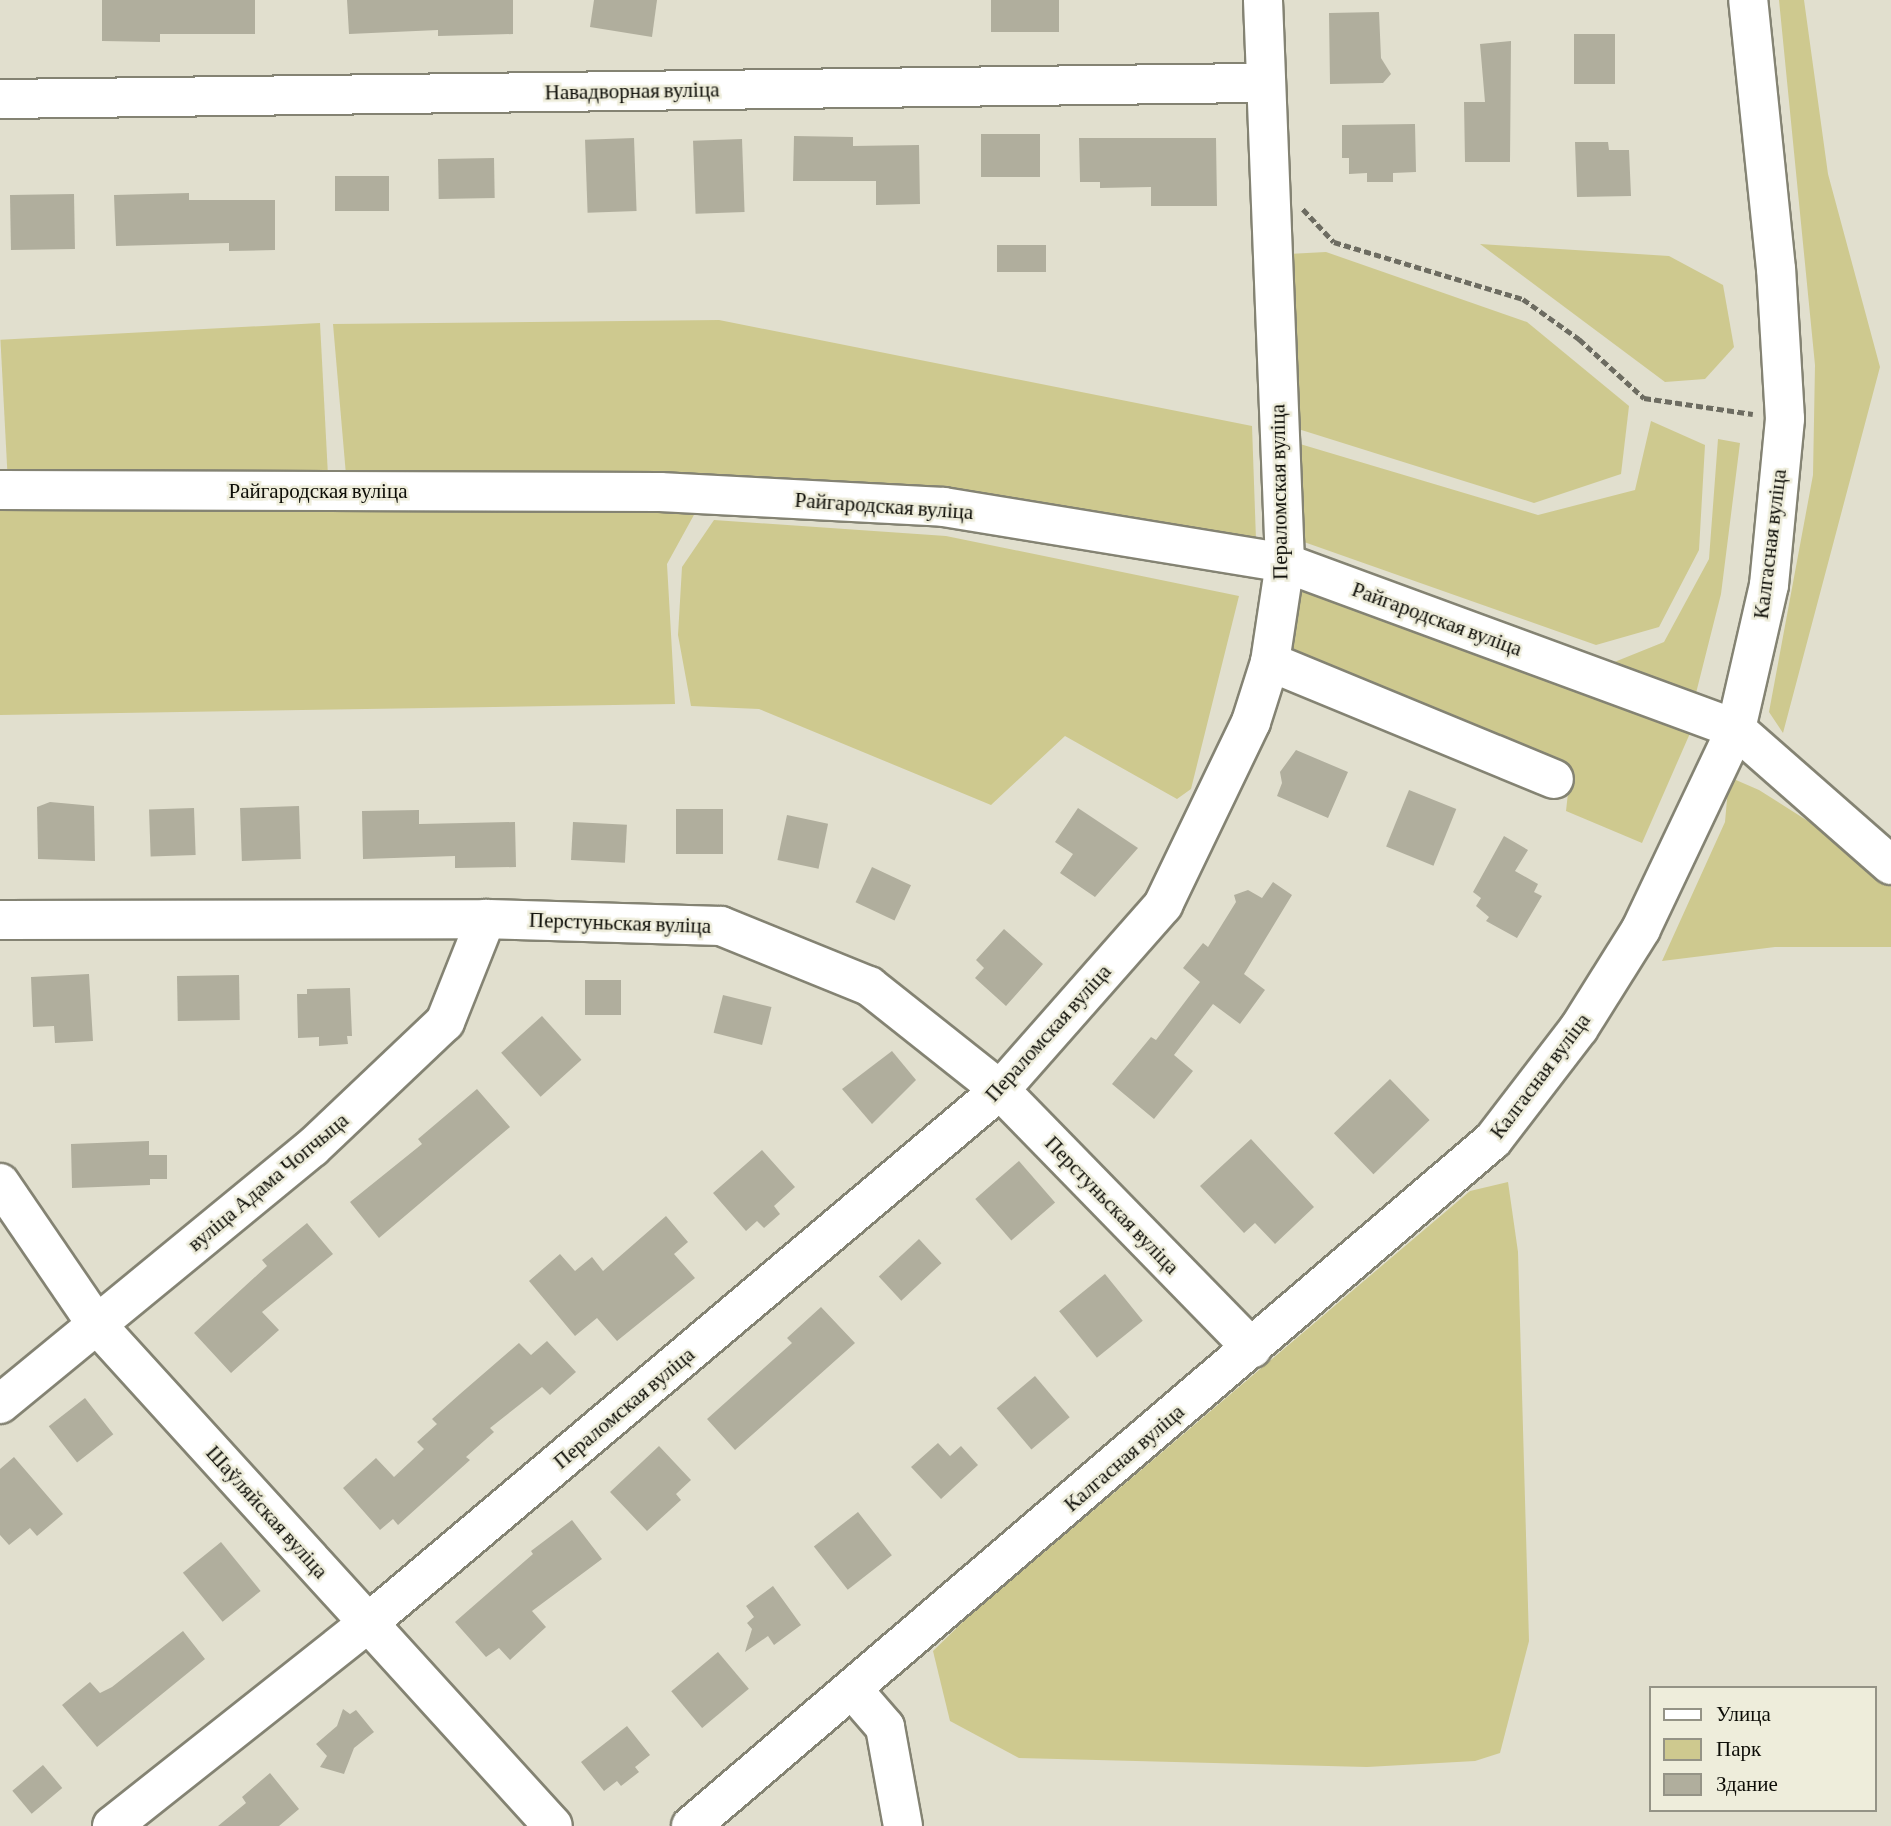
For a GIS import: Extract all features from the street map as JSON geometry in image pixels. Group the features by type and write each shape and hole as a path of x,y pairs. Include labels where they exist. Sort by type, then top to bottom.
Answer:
{"street":[{"name":"Пераломская вуліца","path":"112,1826 368,1623 1000,1090 1163,905 1251,722 1270,662 1285,563 1264,83 1263,0"},
{"name":"Калгасная вуліца","path":"691,1826 1493,1140 1579,1028 1641,929 1736,729 1769,585 1785,419 1776,269 1748,0"},
{"name":"Навадворная вуліца","path":"0,99 1264,83"},
{"name":"Райгародская вуліца","path":"0,490 660,492 944,507 1285,563 1736,729"},
{"path":"1270,662 1555,779"},
{"path":"1736,729 1891,865"},
{"name":"Перстуньская вуліца","path":"0,920 486,919 721,926 869,986 1000,1090 1252,1348"},
{"name":"вуліца Адама Чопчыца","path":"0,1404 312,1148 445,1022 486,919"},
{"name":"Шаўляйская вуліца","path":"0,1184 97,1325 553,1826"},
{"path":"853,1690 885,1727 903,1826"}],"path":[{"path":"1268,171 1334,242 1523,299 1579,339 1644,398 1785,419"}],"green space":[{"path":"1779,0 1804,0 1828,174 1880,367 1783,733 1769,712 1813,475 1815,365"},
{"path":"1480,244 1669,256 1723,285 1734,347 1705,379 1665,382"},
{"path":"1326,252 1527,322 1629,406 1621,474 1534,503 1295,428 1288,254"},
{"path":"719,320 1252,426 1256,540 346,475 333,324"},
{"path":"320,323 328,479 9,496 0,340"},
{"path":"1651,421 1705,445 1699,550 1659,627 1596,645 1304,542 1300,444 1538,515 1635,490"},
{"path":"1718,439 1740,443 1721,594 1693,705 1607,665 1664,642 1709,559"},
{"path":"0,506 695,513 667,564 675,704 0,715"},
{"path":"714,520 946,536 1239,596 1191,789 1177,799 1065,736 991,805 759,709 691,706 678,635 682,567"},
{"path":"1290,584 1691,731 1642,843 1566,811 1570,775 1291,655"},
{"path":"1729,777 1759,790 1855,851 1891,887 1891,947 1775,947 1662,961 1725,822"},
{"path":"1508,1182 1518,1252 1529,1641 1500,1753 1475,1761 1367,1767 1019,1758 950,1721 933,1651 969,1616 1470,1191"}],"building":[{"path":"102,0 255,0 255,34 160,34 160,42 102,41"},
{"path":"347,0 513,0 513,34 438,36 438,30 349,34"},
{"path":"594,0 657,0 652,37 590,27"},
{"path":"991,0 1059,0 1059,32 991,32"},
{"path":"1379,12 1381,58 1391,74 1383,83 1330,84 1329,13"},
{"path":"1574,34 1615,34 1615,84 1574,84"},
{"path":"1511,41 1510,162 1465,162 1464,102 1485,102 1480,44"},
{"path":"1415,124 1416,172 1393,173 1393,182 1367,182 1367,173 1349,174 1349,158 1342,158 1342,125"},
{"path":"981,134 1040,134 1040,177 981,177"},
{"path":"794,136 853,137 853,146 919,145 920,204 876,205 876,181 793,181"},
{"path":"634,138 637,211 588,213 585,140"},
{"path":"1079,138 1216,138 1217,206 1151,206 1151,187 1100,188 1100,182 1080,182"},
{"path":"742,139 745,212 696,214 693,141"},
{"path":"1575,142 1608,142 1609,150 1629,150 1631,196 1577,197"},
{"path":"494,158 495,198 439,199 438,159"},
{"path":"335,176 389,176 389,211 335,211"},
{"path":"189,193 189,200 275,200 275,250 229,251 229,243 116,246 114,195"},
{"path":"74,194 75,249 11,250 10,195"},
{"path":"997,245 1046,245 1046,272 997,272"},
{"path":"1296,750 1348,772 1328,818 1277,796 1282,783 1280,772"},
{"path":"1409,790 1456,809 1433,866 1386,847"},
{"path":"50,802 94,806 95,861 38,859 37,807"},
{"path":"299,806 301,859 242,861 240,808"},
{"path":"194,808 196,855 151,857 149,810"},
{"path":"1078,808 1138,848 1095,897 1060,873 1073,854 1055,842"},
{"path":"676,809 723,809 723,854 676,854"},
{"path":"419,810 419,824 515,822 516,867 455,868 455,856 363,859 362,811"},
{"path":"787,815 828,824 819,869 777,860"},
{"path":"573,822 627,825 625,863 571,860"},
{"path":"1504,836 1528,850 1515,871 1538,884 1534,892 1542,896 1517,938 1486,921 1489,917 1476,906 1481,898 1473,892"},
{"path":"872,867 911,885 894,921 856,902"},
{"path":"1273,882 1292,895 1244,974 1265,990 1240,1024 1213,1004 1174,1055 1193,1071 1154,1119 1112,1084 1151,1037 1156,1040 1200,982 1183,968 1203,943 1208,947 1236,902 1234,895 1248,890 1262,898"},
{"path":"1004,929 1043,964 1006,1006 975,978 984,968 976,960"},
{"path":"89,974 93,1041 55,1043 54,1026 33,1027 31,977"},
{"path":"239,975 240,1020 178,1021 177,976"},
{"path":"585,980 621,980 621,1015 585,1015"},
{"path":"350,988 352,1036 347,1036 348,1044 319,1046 319,1037 298,1038 297,994 307,994 307,989"},
{"path":"723,995 772,1007 762,1045 714,1033"},
{"path":"542,1016 581,1060 541,1097 501,1053"},
{"path":"892,1051 916,1080 872,1124 842,1089"},
{"path":"1390,1079 1430,1120 1373,1174 1334,1133"},
{"path":"477,1089 510,1127 379,1238 350,1202 422,1144 418,1139"},
{"path":"1251,1139 1314,1207 1275,1244 1255,1223 1244,1233 1200,1186"},
{"path":"149,1141 149,1155 167,1155 167,1179 150,1179 150,1185 72,1188 71,1144"},
{"path":"762,1150 795,1187 774,1206 780,1214 764,1228 757,1221 746,1231 713,1193"},
{"path":"1019,1161 1055,1203 1011,1241 975,1199"},
{"path":"666,1216 688,1242 674,1254 695,1278 617,1341 597,1318 575,1336 529,1281 560,1254 575,1271 592,1257 603,1271"},
{"path":"307,1223 333,1254 262,1312 279,1330 231,1373 194,1333 267,1266 262,1260"},
{"path":"919,1239 942,1263 901,1301 879,1277"},
{"path":"1105,1274 1143,1321 1097,1358 1059,1311"},
{"path":"821,1307 855,1343 735,1450 707,1419 792,1343 787,1338"},
{"path":"547,1341 576,1372 550,1395 542,1387 490,1428 494,1432 466,1457 470,1460 398,1525 393,1519 380,1530 343,1488 376,1458 394,1477 424,1449 417,1442 437,1424 432,1419 460,1394 519,1343 531,1355"},
{"path":"1035,1376 1070,1417 1031,1450 997,1408"},
{"path":"85,1398 113,1434 77,1463 49,1426"},
{"path":"938,1443 950,1456 961,1446 978,1465 941,1499 911,1467"},
{"path":"659,1446 691,1480 676,1494 681,1500 647,1531 610,1492"},
{"path":"14,1457 63,1514 37,1536 30,1528 9,1545 0,1535 0,1469"},
{"path":"858,1512 892,1555 848,1590 814,1546"},
{"path":"572,1520 602,1559 532,1611 546,1627 510,1660 499,1648 486,1657 455,1622 533,1554 531,1551"},
{"path":"221,1542 261,1591 223,1622 183,1573"},
{"path":"773,1586 801,1625 774,1645 768,1636 745,1652 752,1629 747,1623 754,1617 746,1606"},
{"path":"183,1631 205,1659 97,1747 62,1705 90,1682 100,1693 112,1687"},
{"path":"718,1652 749,1689 702,1728 671,1691"},
{"path":"343,1709 350,1714 356,1710 374,1732 354,1748 344,1774 320,1767 327,1756 316,1744 337,1726"},
{"path":"627,1726 650,1755 635,1767 639,1772 621,1786 617,1781 604,1791 581,1762"},
{"path":"43,1765 62,1788 32,1814 12,1791"},
{"path":"270,1773 299,1809 279,1826 218,1826 246,1803 242,1797"}]}
